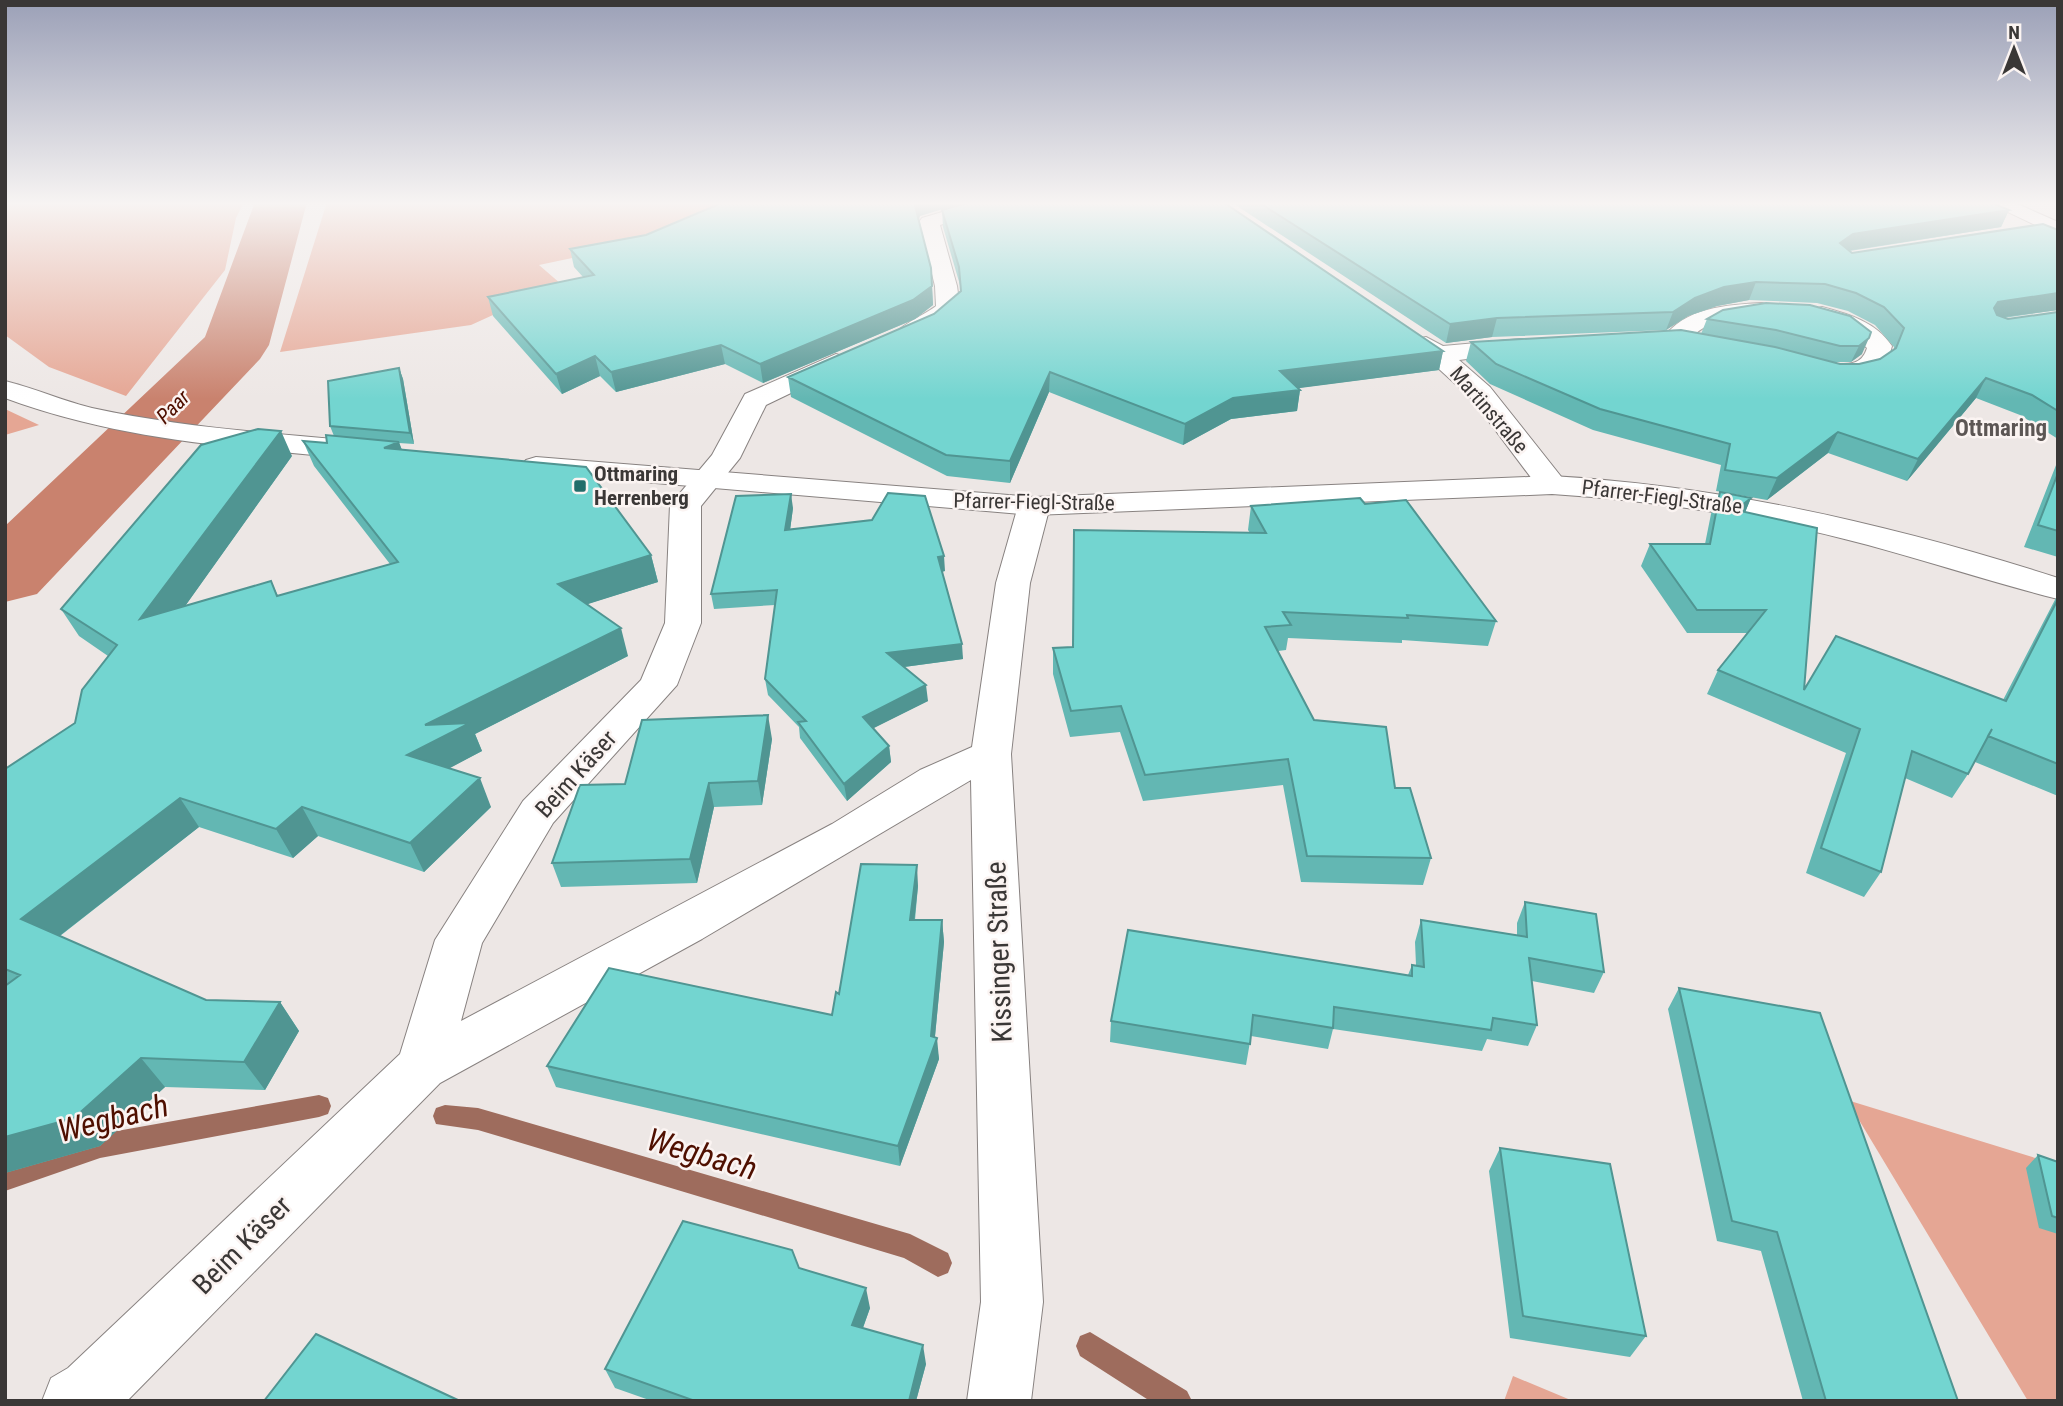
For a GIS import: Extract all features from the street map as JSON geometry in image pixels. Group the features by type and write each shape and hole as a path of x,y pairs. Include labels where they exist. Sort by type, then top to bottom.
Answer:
{"street":[{"path":"888,341 925,326 948,308 941,268"},
{"path":"1674,340 1682,328 1704,318 1737,312 1791,310 1825,314 1856,325 1880,346 1876,360 1860,371 1832,373 1807,366"},
{"name":"Martinstraße","path":"1410,333 1440,354 1480,393 1552,485"},
{"path":"1648,341 1674,340 1701,345"},
{"path":"1440,354 1544,345"},
{"name":"Beim Käser","path":"422,1068 458,940 538,812 658,685 683,623 686,505 725,458 755,400 864,351"},
{"path":"5,389 103,419 274,443 384,453"},
{"name":"Pfarrer-Fiegl-Straße","path":"507,464 1034,506 1552,485 1624,488 1783,514 2058,589"},
{"name":"Kissinger Straße","path":"999,1401 1012,1302 991,754 1013,583 1034,506"},
{"name":"Beim Käser","path":"84,1397 422,1068 847,835 934,780 991,754"}],"shaded area":[{"path":"5,268 226,268 126,396 49,367 5,335"},
{"path":"306,268 542,268 561,284 471,325 280,352"},
{"path":"5,409 39,425 5,435"},
{"path":"1847,1100 2058,1165 2058,1401 2028,1401"},
{"path":"1513,1376 1573,1401 1504,1401"}],"building":[{"path":"587,268 931,268 932,286 913,300 760,364 721,345 611,372 595,356 556,374 488,297 594,275"},
{"path":"959,268 1320,268 1443,351 1280,371 1300,390 1233,398 1185,424 1050,372 1010,461 946,455 788,377 934,314 961,291"},
{"path":"1361,268 2058,268 2058,293 1998,302 1994,308 1997,315 2008,319 2058,312 2058,411 2032,395 1986,378 1918,459 1838,432 1777,478 1725,470 1730,444 1600,409 1496,364 1471,342 1681,330 1775,347 1840,364 1859,364 1880,359 1896,348 1904,328 1884,307 1856,293 1825,284 1756,282 1724,287 1695,298 1673,312 1497,318 1450,324"},
{"path":"1766,303 1810,305 1850,316 1871,332 1869,338 1859,346 1840,346 1776,330 1707,319 1723,310"},
{"path":"399,368 410,433 330,426 328,381"},
{"path":"258,429 281,431 140,619 271,581 277,596 398,562 303,441 327,443 326,435 399,442 384,448 586,467 651,555 558,584 621,628 425,725 470,723 407,755 480,778 410,843 302,807 276,829 180,798 21,919 206,1000 280,1002 244,1062 141,1058 74,1118 5,1137 5,986 20,975 5,969 5,769 75,723 82,690 117,645 61,609 201,445"},
{"path":"2058,473 2058,531 2038,525"},
{"path":"1720,492 1751,498 1736,510 1817,528 1804,690 1836,636 2006,701 2058,599 2058,764 1988,736 1968,774 1912,751 1881,872 1821,848 1860,729 1718,670 1766,610 1697,610 1650,544 1710,544"},
{"path":"888,493 925,496 944,556 938,557 962,644 887,653 926,685 863,717 889,746 844,784 798,722 806,721 765,679 777,590 711,594 736,496 791,494 785,530 872,520"},
{"path":"1360,498 1365,504 1406,500 1496,621 1407,615 1408,618 1283,612 1291,625 1265,627 1314,720 1386,727 1395,788 1410,788 1431,858 1307,856 1288,759 1145,775 1121,706 1071,711 1053,648 1073,647 1074,530 1266,533 1251,506"},
{"path":"768,715 758,781 709,783 690,859 552,863 580,785 625,784 642,720"},
{"path":"861,864 917,865 910,920 942,920 931,1036 937,1038 898,1146 547,1066 609,968 832,1015 836,992 839,994"},
{"path":"1525,902 1596,914 1604,972 1529,958 1537,1025 1493,1018 1491,1030 1334,1007 1333,1028 1253,1015 1250,1044 1111,1021 1128,930 1412,976 1412,965 1424,967 1421,920 1527,937"},
{"path":"1679,988 1820,1013 1958,1401 1826,1401 1777,1232 1732,1221"},
{"path":"1500,1148 1610,1164 1646,1336 1523,1316"},
{"path":"2038,1155 2058,1162 2058,1218 2052,1216"},
{"path":"683,1221 792,1250 799,1268 866,1288 852,1325 923,1345 909,1401 695,1401 605,1369"},
{"path":"316,1334 460,1401 264,1401"}],"waterway":[{"name":"Paar","path":"5,575 236,345 260,268"},
{"name":"Wegbach","path":"5,1179 100,1146 319,1106"},
{"name":"Wegbach","path":"445,1116 478,1119 910,1247 938,1263"},
{"name":"Wegbach","path":"1090,1346 1177,1401"}],"place":[{"name":"Ottmaring Herrenberg","path":"580,486"}],"district":[{"name":"Ottmaring","path":"2001,428"}]}
